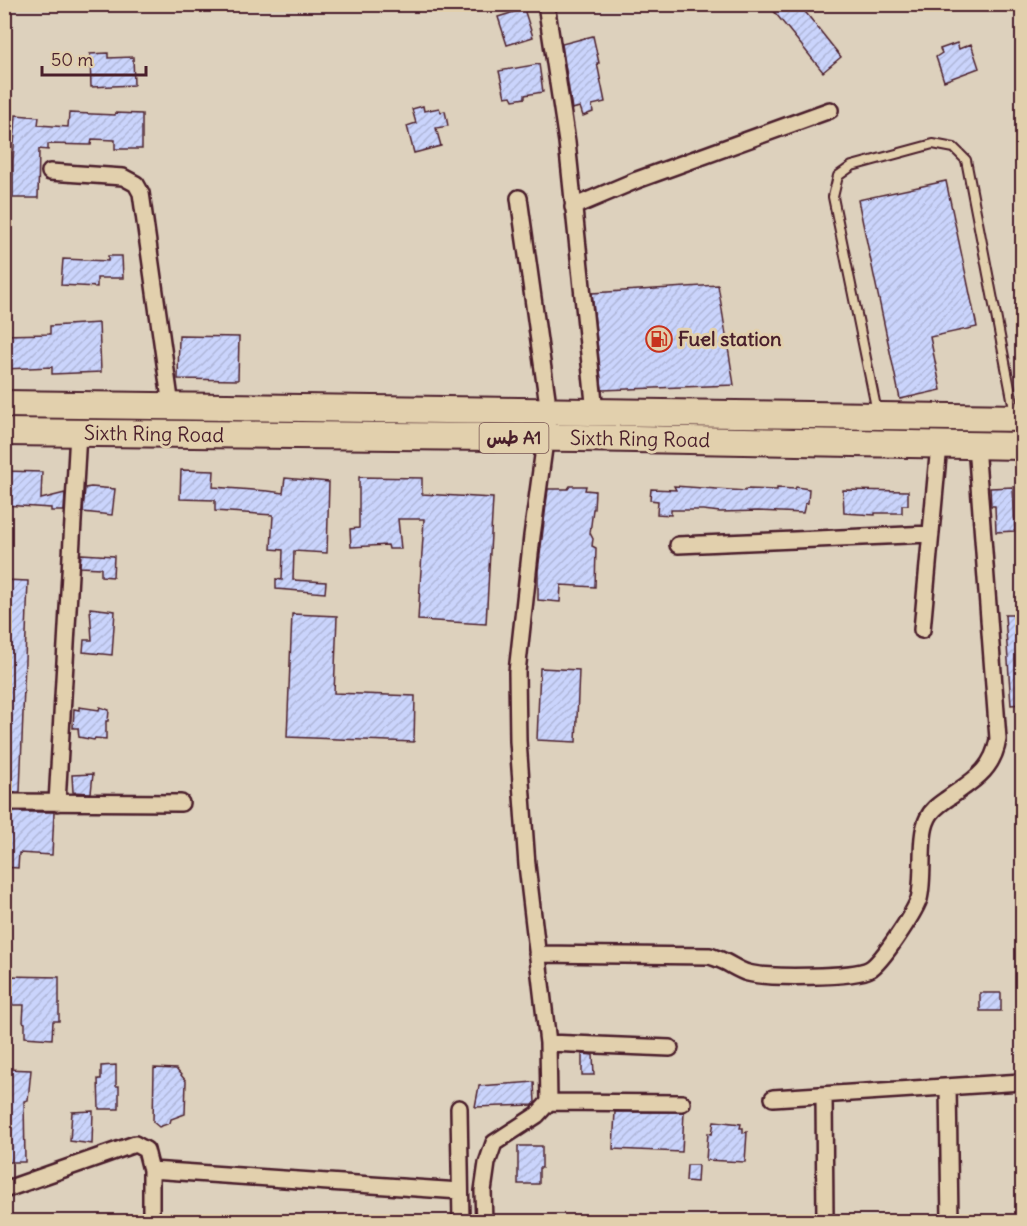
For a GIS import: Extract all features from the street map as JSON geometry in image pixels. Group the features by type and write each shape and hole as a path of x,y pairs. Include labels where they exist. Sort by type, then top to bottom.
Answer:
{"highway":[{"name":"Sixth Ring Road","path":"4,404 1019,418"},
{"name":"Sixth Ring Road","path":"4,432 546,438 1023,447"}],"street":[{"path":"546,4 567,142 595,412"},
{"path":"573,207 637,180 830,110"},
{"path":"50,172 123,177 136,184 141,193 171,406"},
{"path":"484,1221 483,1191 487,1163 494,1143 537,1115 549,1102 548,1043 527,865 518,752 517,672 549,412 519,198"},
{"path":"57,802 78,433"},
{"path":"922,630 939,445"},
{"path":"537,954 710,956 748,973 765,975 857,974 870,969 880,961 918,900 921,889 926,821 939,805 981,775 990,764 996,751 998,739 976,445"},
{"path":"678,545 930,534"},
{"path":"4,802 182,803"},
{"path":"548,1043 670,1048"},
{"path":"773,1098 1023,1082"},
{"path":"948,1087 950,1221"},
{"path":"824,1095 825,1221"},
{"path":"549,1102 682,1103"},
{"path":"459,1108 461,1221"},
{"path":"4,1190 135,1144 146,1150 151,1170 151,1221"},
{"path":"151,1170 460,1191"}],"lane":[{"path":"878,416 833,196 838,176 852,166 933,144 954,148 966,160 1019,418"}],"building":[{"path":"768,4 799,4 841,57 823,72"},
{"path":"524,9 533,37 507,45 498,17"},
{"path":"593,36 605,102 592,105 593,112 583,116 580,107 572,109 562,44"},
{"path":"957,43 959,49 971,44 979,68 944,81 936,57 942,53 940,49"},
{"path":"108,53 108,58 133,57 134,85 91,87 90,54"},
{"path":"539,64 543,92 513,100 511,96 505,97 499,71"},
{"path":"423,106 424,111 439,108 441,112 445,111 448,126 436,128 441,146 414,153 407,126 416,123 412,109"},
{"path":"69,113 142,114 142,149 115,149 115,140 92,139 91,145 48,144 48,150 39,149 38,198 13,198 16,115 39,117 38,125 68,127"},
{"path":"946,181 977,327 930,337 941,390 900,399 858,200"},
{"path":"108,256 122,256 123,278 97,278 97,287 61,285 63,259 108,261"},
{"name":"Fuel station","path":"718,285 734,385 602,390 592,293"},
{"path":"99,323 101,372 52,374 52,367 4,369 4,335 50,334 50,326"},
{"path":"179,336 239,337 238,380 178,379"},
{"path":"181,470 214,471 213,487 283,493 285,478 329,482 327,553 294,551 293,580 326,582 325,593 276,589 276,579 282,580 283,550 271,549 273,515 215,511 215,500 180,499"},
{"path":"4,471 42,472 41,499 65,493 64,511 4,505"},
{"path":"359,477 422,478 422,494 493,498 486,624 418,620 424,519 398,519 401,549 389,549 388,545 351,547 350,529 359,528"},
{"path":"570,486 586,486 585,490 595,491 590,533 593,539 592,546 596,548 595,587 561,585 560,602 538,600 538,571 548,489 568,489"},
{"path":"674,486 745,491 746,489 795,489 796,487 809,489 808,503 805,504 803,513 671,510 671,515 657,514 658,501 650,500 651,489 676,490"},
{"path":"1013,487 1015,531 996,532 995,506 991,506 990,488"},
{"path":"85,488 115,489 112,515 83,512"},
{"path":"843,490 908,491 908,505 902,505 902,513 875,513 875,515 844,513"},
{"path":"81,554 114,556 113,577 101,576 101,568 80,567"},
{"path":"4,580 28,581 20,792 4,792"},
{"path":"90,608 115,611 112,655 83,652 84,640 92,640"},
{"path":"292,614 337,616 334,693 415,696 414,742 287,737"},
{"path":"1005,615 1023,615 1023,704 1011,705"},
{"path":"540,668 579,670 576,742 537,740"},
{"path":"79,707 99,710 100,707 109,710 108,721 106,721 106,739 95,738 94,740 79,737 78,728 73,728 74,709 79,710"},
{"path":"93,774 91,793 73,792 72,775"},
{"path":"4,812 54,812 52,855 19,853 18,868 4,867"},
{"path":"4,976 59,977 59,1021 53,1021 52,1039 25,1037 24,1005 4,1005"},
{"path":"980,993 1001,993 1001,1011 980,1011"},
{"path":"582,1054 593,1055 594,1075 582,1075"},
{"path":"116,1065 119,1109 99,1109 98,1079 101,1079 101,1066"},
{"path":"154,1068 176,1069 186,1081 185,1114 159,1127 153,1122"},
{"path":"4,1069 31,1070 28,1100 24,1101 25,1162 4,1162"},
{"path":"534,1082 535,1103 533,1105 475,1107 479,1086"},
{"path":"93,1111 92,1144 70,1141 72,1112"},
{"path":"615,1112 684,1112 682,1152 613,1149"},
{"path":"714,1121 741,1124 740,1128 743,1128 743,1133 747,1132 745,1162 706,1160 708,1133 712,1134"},
{"path":"518,1146 542,1146 539,1184 518,1184"},
{"path":"687,1165 698,1165 697,1182 686,1181"}],"place":[{"name":"Fuel station","path":"659,339"}]}
